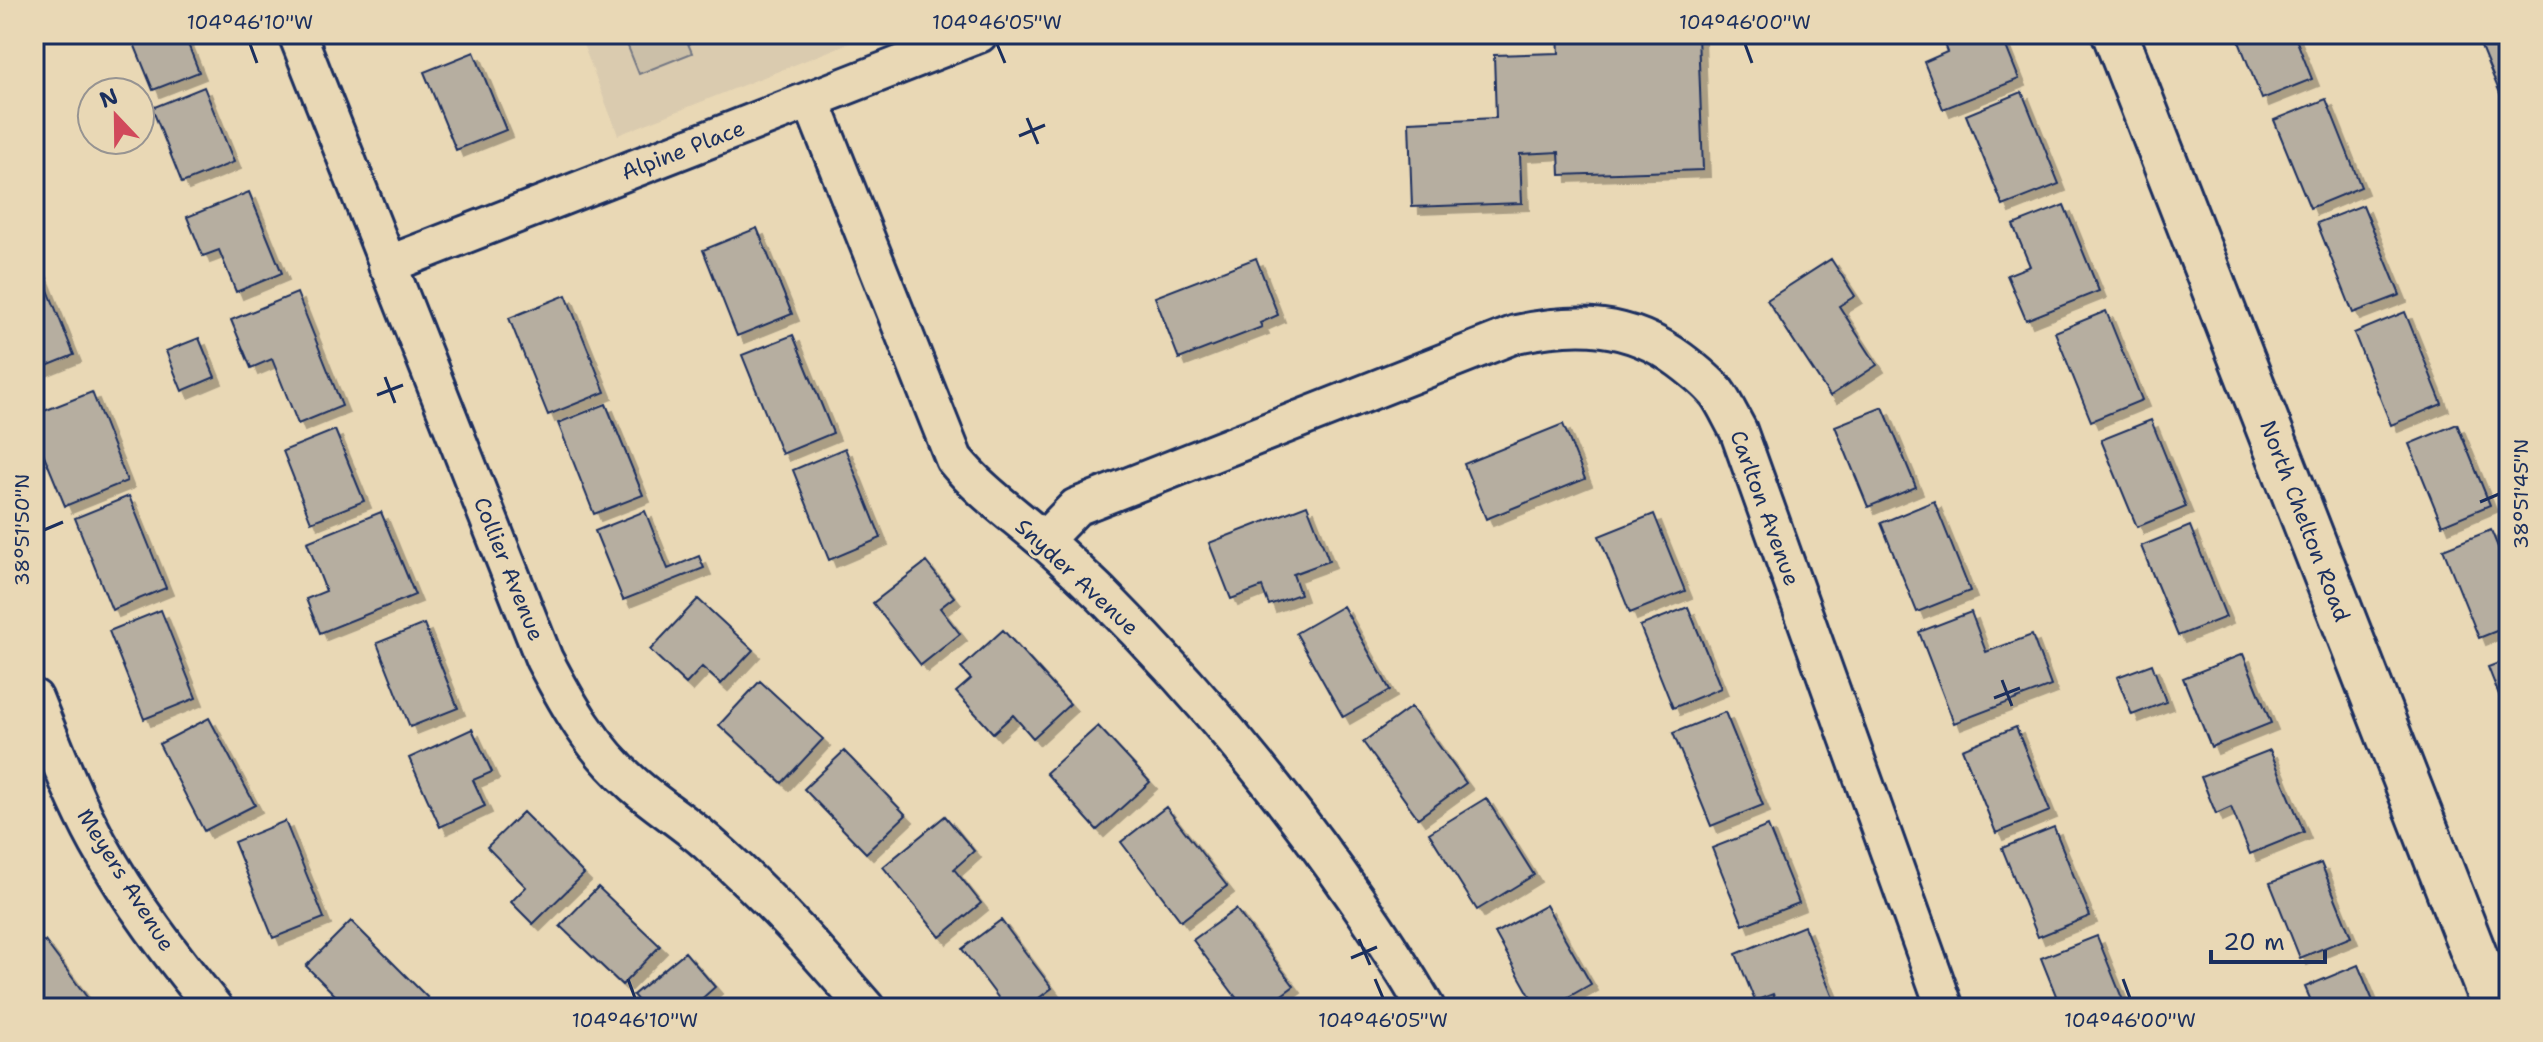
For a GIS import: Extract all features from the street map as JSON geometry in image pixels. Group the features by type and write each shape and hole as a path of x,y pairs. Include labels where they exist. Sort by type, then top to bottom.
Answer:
{"main road":[{"name":"North Chelton Road","path":"2115,34 2495,1008"}],"street":[{"name":"Collier Avenue","path":"297,34 544,659 571,711 595,746 631,783 709,844 812,945 866,1008"},
{"name":"Alpine Place","path":"387,265 979,34"},
{"name":"Snyder Avenue","path":"811,100 954,459 973,483 1044,540 1101,595 1271,784 1347,887 1426,1008"},
{"name":"Carlton Avenue","path":"1044,540 1076,507 1516,334 1554,326 1596,326 1658,344 1716,392 1738,430 1945,1008"},
{"name":"Meyers Avenue","path":"34,698 70,786 99,844 148,923 214,1008"}],"shaded area":[{"path":"579,34 872,34 618,135"},
{"path":"623,34 684,34 692,53 639,74"}],"building":[{"path":"130,34 184,34 199,72 156,89 156,76 147,76"},
{"path":"1698,34 1703,170 1560,175 1559,152 1520,154 1522,203 1412,207 1409,122 1496,118 1494,55 1559,53 1558,35"},
{"path":"1940,34 2001,34 2019,79 1943,109 1924,62 1947,52"},
{"path":"2236,34 2294,34 2312,79 2262,99"},
{"path":"2498,34 2509,34 2509,115 2479,42"},
{"path":"474,52 506,130 456,150 424,72"},
{"path":"204,87 234,162 182,183 156,118 156,106"},
{"path":"2022,92 2059,184 2003,206 1966,115"},
{"path":"2326,99 2361,187 2310,208 2274,120"},
{"path":"249,192 282,273 236,292 219,250 203,256 187,217"},
{"path":"2064,205 2099,291 2026,320 2007,275 2030,266 2013,225"},
{"path":"2363,205 2400,295 2353,313 2317,223"},
{"path":"757,228 792,314 737,336 703,250"},
{"path":"1256,258 1278,315 1260,323 1262,327 1179,359 1155,297"},
{"path":"1831,259 1855,296 1839,306 1877,365 1830,396 1767,300"},
{"path":"40,270 74,355 34,371 34,272"},
{"path":"297,293 342,406 298,424 272,359 251,368 231,320"},
{"path":"566,295 605,392 548,415 509,318"},
{"path":"2106,311 2142,400 2091,421 2055,332"},
{"path":"2405,312 2442,404 2391,425 2354,333"},
{"path":"793,335 833,433 782,454 742,355"},
{"path":"199,338 215,377 182,391 166,351"},
{"path":"92,392 127,481 65,506 34,431 34,415"},
{"path":"606,404 643,495 594,514 558,423"},
{"path":"1883,407 1916,487 1868,507 1835,426"},
{"path":"2151,420 2186,507 2137,527 2101,440"},
{"path":"1563,424 1585,479 1486,519 1464,464"},
{"path":"2457,424 2490,505 2442,525 2409,444"},
{"path":"335,430 364,501 311,522 283,451"},
{"path":"845,448 881,538 829,560 793,470"},
{"path":"129,496 166,588 112,610 75,518"},
{"path":"1934,501 1970,591 1917,612 1881,523"},
{"path":"1307,505 1329,561 1293,574 1300,594 1269,605 1262,587 1231,599 1209,543"},
{"path":"645,511 668,569 699,556 704,568 623,600 595,531"},
{"path":"381,512 415,595 320,633 306,599 326,591 307,542"},
{"path":"1654,514 1685,591 1630,613 1599,536"},
{"path":"2190,526 2226,617 2178,636 2141,546"},
{"path":"2491,530 2509,574 2509,626 2479,638 2443,549"},
{"path":"926,562 954,597 940,608 960,634 921,665 873,603"},
{"path":"698,599 753,650 721,684 702,667 686,684 650,650"},
{"path":"1343,606 1390,690 1343,717 1296,633"},
{"path":"1688,607 1721,688 1673,708 1640,626"},
{"path":"161,610 196,698 144,719 109,631"},
{"path":"1971,612 1986,652 2032,635 2051,686 1954,723 1919,632"},
{"path":"424,624 458,708 410,727 377,643"},
{"path":"1003,630 1070,704 1033,738 1013,715 993,733 956,692 971,679 961,668"},
{"path":"2243,654 2271,723 2211,747 2183,678"},
{"path":"2509,659 2509,720 2488,667"},
{"path":"2152,664 2166,702 2132,715 2117,677"},
{"path":"760,681 823,739 782,783 719,725"},
{"path":"1411,707 1466,783 1418,818 1363,742"},
{"path":"1725,712 1763,805 1711,826 1673,733"},
{"path":"209,718 255,805 204,831 159,744"},
{"path":"1098,726 1150,782 1097,830 1046,773"},
{"path":"2016,727 2050,811 1996,833 1962,749"},
{"path":"472,729 492,772 473,780 485,806 440,827 409,758"},
{"path":"2270,750 2304,832 2250,854 2231,807 2216,814 2201,777"},
{"path":"844,751 906,815 866,853 804,789"},
{"path":"1486,798 1534,875 1477,910 1429,833"},
{"path":"1166,807 1227,886 1181,921 1121,842"},
{"path":"523,812 584,874 533,924 511,902 526,887 487,847"},
{"path":"945,816 974,851 954,869 981,903 940,937 883,867"},
{"path":"285,821 324,918 273,938 234,842"},
{"path":"1768,826 1799,903 1743,925 1712,848"},
{"path":"2054,827 2090,916 2038,937 2002,848"},
{"path":"2321,863 2351,937 2300,958 2270,883"},
{"path":"598,887 660,946 622,985 560,926"},
{"path":"1546,905 1591,984 1549,1008 1537,1008 1495,933"},
{"path":"1236,909 1294,986 1264,1008 1244,1008 1193,940"},
{"path":"1001,920 1052,988 1026,1008 1006,1008 962,949"},
{"path":"351,921 428,998 417,1008 348,1008 306,966"},
{"path":"1804,926 1837,1008 1778,1008 1773,994 1755,1001 1736,954"},
{"path":"2097,936 2126,1008 2061,1008 2041,958"},
{"path":"45,941 95,1008 34,1008 34,948"},
{"path":"685,952 715,987 698,1002 703,1008 644,1008 633,995"},
{"path":"2358,965 2376,1008 2314,1008 2305,987"}]}
